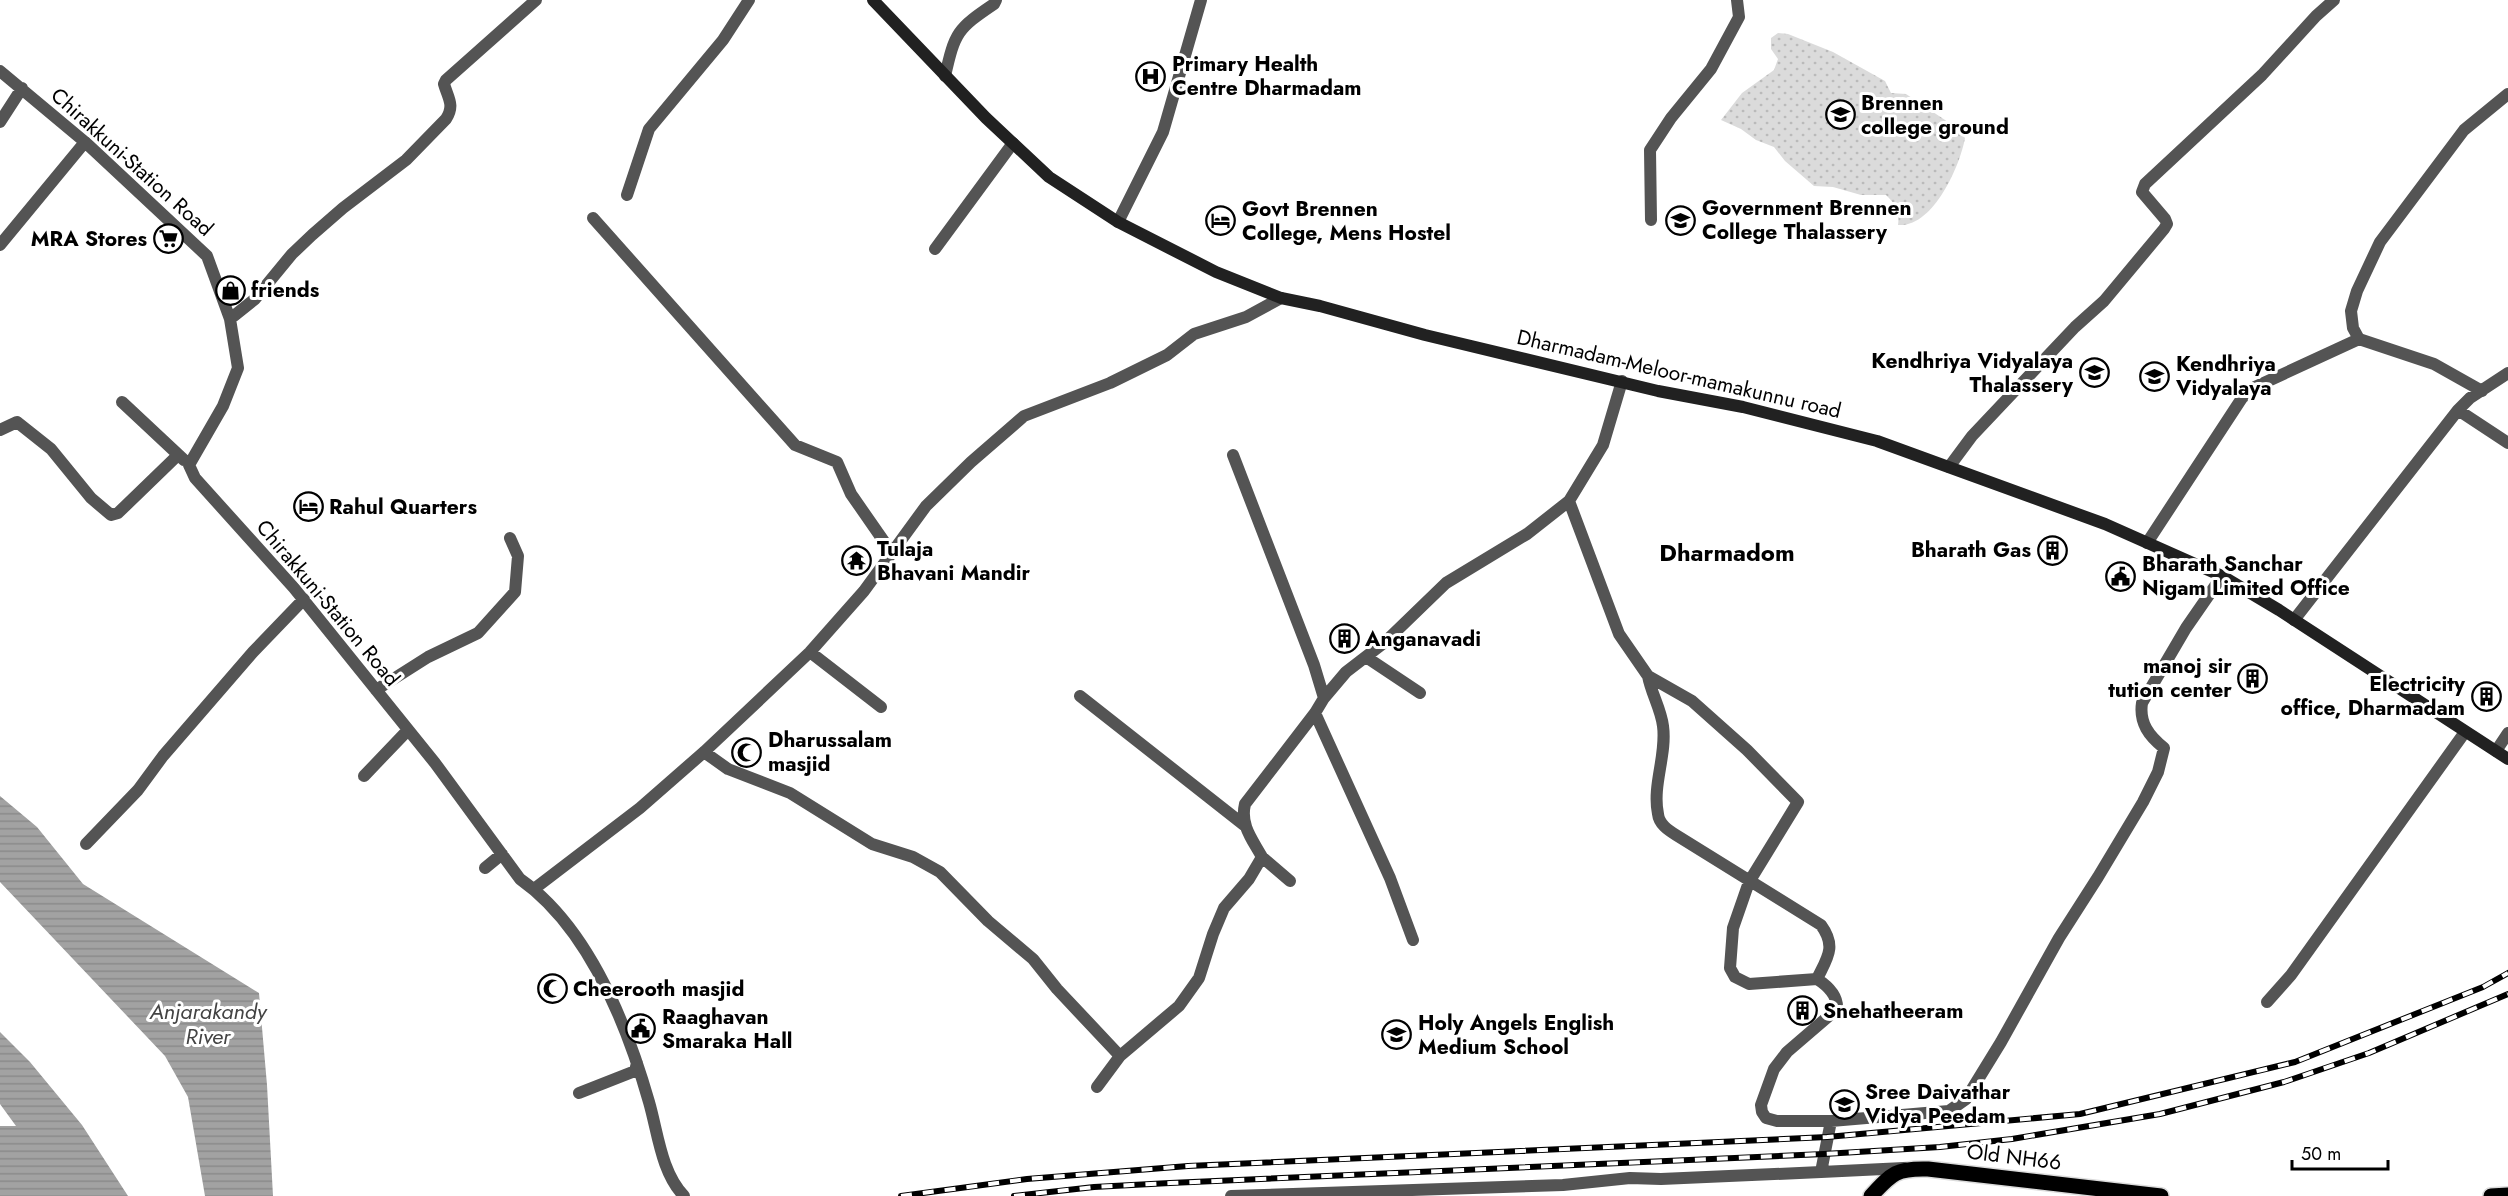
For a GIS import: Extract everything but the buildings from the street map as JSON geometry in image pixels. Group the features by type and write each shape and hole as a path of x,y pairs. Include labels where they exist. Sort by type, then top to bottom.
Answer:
{"main road":[{"name":"Dharmadam-Meloor-mamakunnu road","path":"873,0 945,76 1048,177 1118,222 1216,273 1281,298 1658,391 1743,407 1877,441 1949,467 2148,543 2222,576 2508,759"},
{"name":"Old NH66","path":"1904,1168 1928,1168 2103,1192 2161,1196"},
{"path":"1871,1196 1886,1180 1904,1168"},
{"path":"2491,1196 2508,1195"}],"street":[{"path":"231,319 255,299 292,254 312,235 406,160 446,119 451,111 451,101 444,84 446,80 537,0"},
{"path":"627,195 649,129 723,40 749,0"},
{"path":"945,76 953,42 968,22 994,4 996,0"},
{"path":"1118,222 1163,132 1201,0"},
{"path":"1651,220 1650,150 1671,118 1711,69 1739,17 1737,0"},
{"path":"1949,467 1972,436 2075,327 2104,301 2164,230 2167,224 2165,219 2142,192 2145,184 2262,75 2316,16 2334,0"},
{"name":"Chirakkuni-Station Road","path":"0,71 85,142 207,256 231,319 238,368 223,406 189,465 195,478 304,599 354,669 376,690 469,807 520,879 534,889 568,925 601,980 632,1047 667,1170 677,1189 684,1196"},
{"path":"0,122 22,88"},
{"path":"2482,391 2434,364 2359,339 2353,328 2352,312 2357,291 2380,242 2464,130 2508,94"},
{"path":"0,245 85,142"},
{"path":"935,249 1012,142"},
{"path":"593,218 795,445 837,462 851,494 892,553"},
{"path":"534,889 640,808 704,752 810,652 864,591 926,506 971,462 1024,416 1110,383 1167,355 1194,334 1246,317 1281,298"},
{"path":"2148,543 2242,398 2255,387 2359,339"},
{"path":"2294,620 2458,410 2470,398 2508,374"},
{"path":"1290,881 1262,857 1244,825 1242,814 1250,794 1346,672 1385,642 1446,583 1527,534 1569,501 1603,446 1622,381"},
{"path":"122,402 189,465"},
{"path":"2458,410 2508,443"},
{"path":"0,430 17,422 51,449 91,498 111,515 118,513 178,455"},
{"path":"1233,455 1314,665 1324,698"},
{"path":"1569,501 1619,634 1648,676 1663,723 1664,744 1658,816 1664,826 1676,835 1821,925 1826,932 1831,949 1817,979"},
{"path":"376,690 428,657 478,633 515,592 518,556 510,538"},
{"path":"1648,676 1692,701 1747,750 1798,802 1749,882 1732,928 1730,968 1735,977 1749,984 1817,979 1832,991 1838,1004 1837,1009 1787,1052 1774,1069 1761,1106 1766,1118 1777,1121 1831,1121 1949,1111 1966,1099 2158,772 2164,748 2150,738 2141,713 2142,703 2186,628 2222,576"},
{"path":"86,844 138,790 163,756 253,652 304,599"},
{"path":"810,652 880,707"},
{"path":"1366,657 1420,693"},
{"path":"1080,696 1244,825"},
{"path":"1315,713 1320,719 1390,878 1413,940"},
{"path":"364,776 408,730"},
{"path":"2267,1002 2291,975 2465,732"},
{"path":"2496,751 2508,733"},
{"path":"704,752 728,769 790,793 873,844 912,857 940,872 988,921 1033,959 1120,1056"},
{"path":"485,868 502,854"},
{"path":"1097,1087 1120,1056 1179,1006 1199,978 1224,908 1249,879 1262,857"},
{"path":"579,1093 635,1071 637,1064"},
{"path":"1821,1172 1831,1121"},
{"path":"1232,1196 1563,1185 1630,1178 1661,1179 1904,1168"}],"shaded area":[{"path":"1778,33 1788,34 1833,52 1885,81 1891,93 1906,94 1954,126 1965,138 1951,179 1943,193 1923,217 1911,223 1898,225 1896,208 1886,195 1861,195 1833,187 1814,186 1785,161 1774,147 1756,140 1741,129 1721,120 1742,93 1774,70 1778,59 1771,49 1771,38"}],"water":[{"name":"Anjarakandy River","path":"0,796 37,827 83,884 259,993 273,1196 205,1196 188,1097 165,1056 0,882"},
{"path":"0,1032 30,1062 82,1125 128,1196 0,1196 0,1126 16,1126 0,1104"}],"railway":[{"path":"901,1196 1027,1179 1188,1166 1827,1137 2080,1114 2295,1062 2483,987 2508,973"},
{"path":"1014,1196 1094,1187 1824,1154 1940,1147 2012,1139 2160,1114 2284,1082 2369,1053 2508,994"}],"place":[{"name":"Primary Health Centre Dharmadam","path":"1151,76"},
{"name":"Brennen college ground","path":"1840,115"},
{"name":"Government Brennen College Thalassery","path":"1681,220"},
{"name":"Govt Brennen College, Mens Hostel","path":"1221,221"},
{"name":"MRA Stores","path":"168,239"},
{"name":"friends","path":"230,290"},
{"name":"Kendhriya Vidyalaya Thalassery","path":"2094,373"},
{"name":"Kendhriya Vidyalaya","path":"2155,376"},
{"name":"Rahul Quarters","path":"308,507"},
{"name":"Bharath Gas","path":"2052,550"},
{"name":"Tulaja Bhavani Mandir","path":"856,561"},
{"name":"Bharath Sanchar Nigam Limited Office","path":"2121,576"},
{"name":"Anganavadi","path":"1344,639"},
{"name":"manoj sir tution center","path":"2253,678"},
{"name":"Electricity office, Dharmadam","path":"2486,696"},
{"name":"Dharussalam masjid","path":"747,752"},
{"name":"Cheerooth masjid","path":"552,989"},
{"name":"Snehatheeram","path":"1802,1011"},
{"name":"Raaghavan Smaraka Hall","path":"641,1029"},
{"name":"Holy Angels English Medium School","path":"1397,1035"},
{"name":"Sree Daivathar Vidya Peedam","path":"1844,1104"}],"district":[{"name":"Dharmadom","path":"1727,553"}]}
